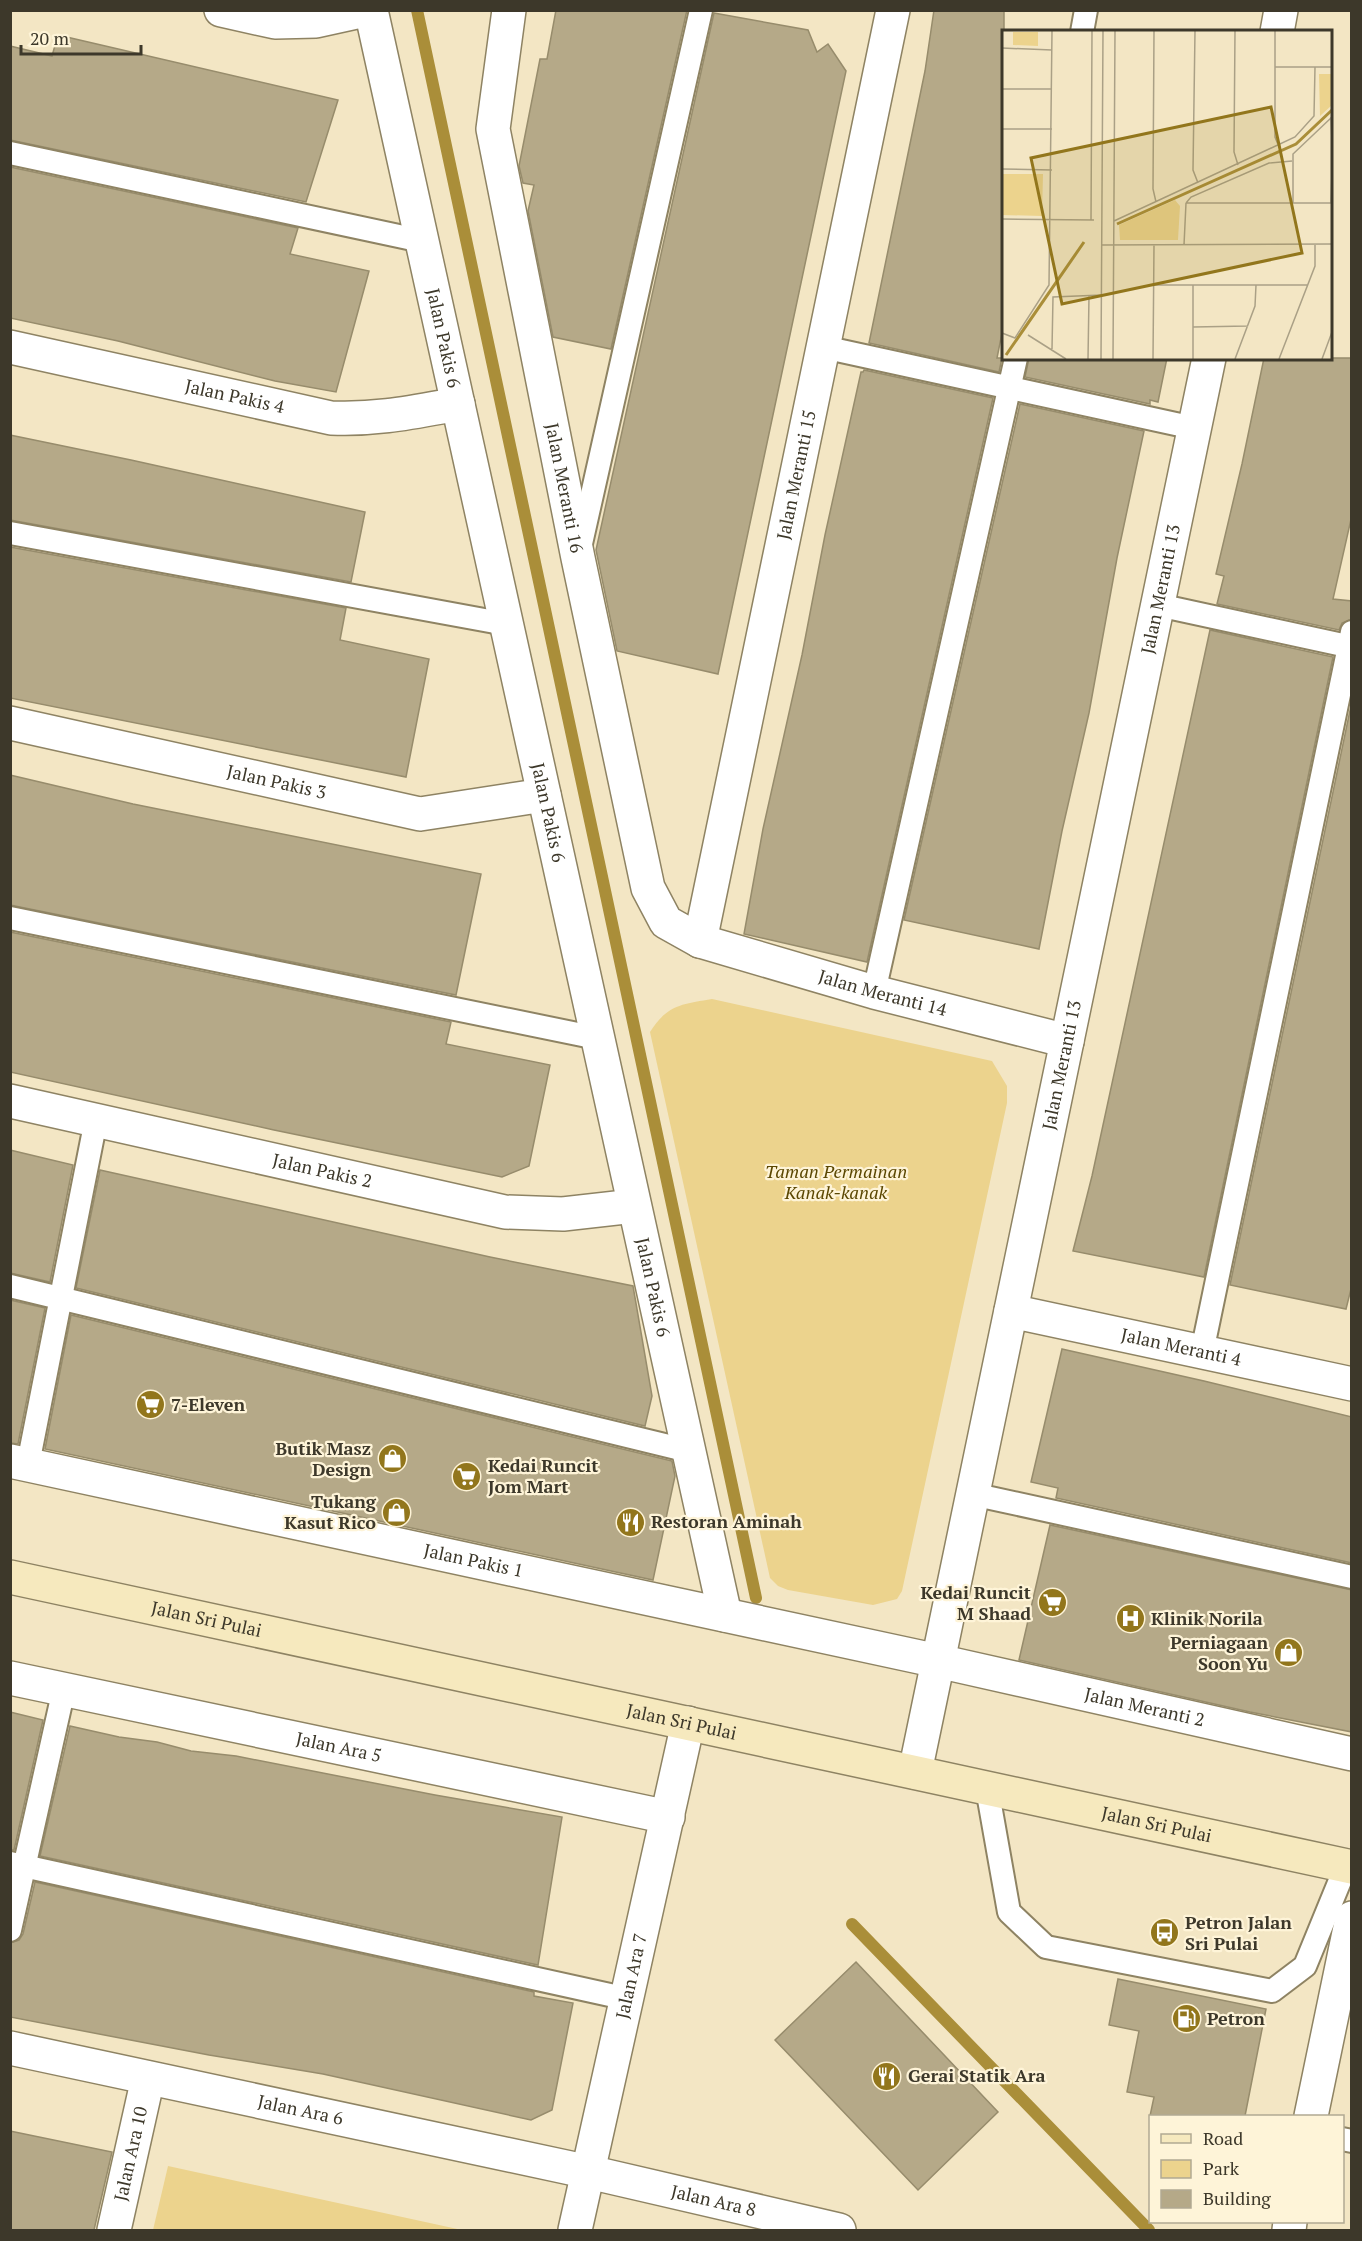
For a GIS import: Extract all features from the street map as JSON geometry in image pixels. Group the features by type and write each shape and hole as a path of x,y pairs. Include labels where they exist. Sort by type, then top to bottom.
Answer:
{"street":[{"path":"221,10 275,22 316,21 366,10"},
{"name":"Jalan Pakis 6","path":"371,10 725,1615"},
{"name":"Jalan Meranti 16","path":"510,10 493,129 578,558 648,888 666,922 700,941"},
{"name":"Jalan Meranti 15","path":"700,941 893,10"},
{"path":"1277,30 1281,10"},
{"name":"Jalan Pakis 4","path":"10,347 331,418 387,417 458,404"},
{"name":"Jalan Meranti 13","path":"915,1772 1209,360"},
{"name":"Jalan Pakis 3","path":"10,723 420,814 544,795"},
{"name":"Jalan Meranti 14","path":"700,941 874,992 1067,1041"},
{"name":"Jalan Pakis 2","path":"10,1101 505,1212 563,1214 634,1206"},
{"name":"Jalan Meranti 4","path":"1011,1311 1352,1384"},
{"name":"Jalan Pakis 1","path":"19,1463 938,1661"},
{"name":"Jalan Sri Pulai","path":"10,1577 1349,1866"},
{"name":"Jalan Meranti 2","path":"938,1661 1352,1754"},
{"name":"Jalan Ara 5","path":"10,1678 668,1817"},
{"name":"Jalan Ara 7","path":"575,2230 688,1723"},
{"path":"1311,2115 1346,1982 1352,1918"},
{"name":"Jalan Ara 6","path":"10,2048 589,2172"},
{"name":"Jalan Ara 10","path":"114,2230 148,2078"},
{"name":"Jalan Ara 8","path":"589,2172 839,2230"}],"lane":[{"path":"578,558 701,10"},
{"path":"1082,30 1086,10"},
{"path":"10,153 422,241"},
{"path":"823,346 1194,428"},
{"path":"874,992 1016,360"},
{"path":"10,533 507,624"},
{"path":"1158,605 1350,642 1202,1352"},
{"path":"10,918 597,1038"},
{"path":"19,1463 60,1297 96,1120"},
{"path":"10,1286 689,1451"},
{"path":"972,1494 1352,1576"},
{"path":"10,1930 18,1864 64,1689"},
{"path":"987,1788 1009,1912 1046,1947 1272,1991 1305,1966 1349,1866"},
{"path":"18,1864 628,1999"}],"green space":[{"name":"Taman Permainan Kanak-kanak","path":"712,999 992,1061 1007,1086 1007,1103 902,1591 897,1599 873,1605 788,1590 778,1586 770,1578 650,1032 663,1016 676,1007"},
{"path":"168,2166 462,2230 153,2230"}],"building":[{"path":"556,10 687,10 611,349 553,337 528,211 534,185 523,183 519,166 540,59 547,59"},
{"path":"934,10 1004,10 1004,30 1002,30 1002,333 997,358 1002,358 999,372 869,343 925,71"},
{"path":"714,13 808,30 817,52 828,44 846,71 718,674 617,651 596,550"},
{"path":"58,35 338,100 306,202 10,140 10,46 52,56"},
{"path":"10,167 298,228 290,254 369,271 336,392 275,381 118,341 10,318"},
{"path":"1352,358 1352,515 1333,599 1352,601 1352,619 1342,623 1339,630 1217,604 1224,576 1216,574 1264,360"},
{"path":"1029,360 1167,360 1158,402 1150,400 1150,404 1025,377"},
{"path":"864,370 993,398 867,962 744,934 763,829 802,655 825,535 861,372"},
{"path":"1020,404 1144,431 1117,558 1089,713 1062,831 1039,949 904,920"},
{"path":"10,435 365,512 351,582 10,520"},
{"path":"10,547 346,608 340,640 429,659 406,777 10,698"},
{"path":"1210,630 1333,657 1204,1277 1073,1251 1092,1176"},
{"path":"1352,701 1352,1285 1346,1309 1230,1285"},
{"path":"10,775 133,804 481,874 456,995 10,905"},
{"path":"10,932 451,1022 446,1044 550,1065 529,1166 502,1177 10,1072"},
{"path":"10,1150 73,1165 50,1282 10,1273"},
{"path":"100,1170 490,1257 633,1286 652,1396 645,1426 76,1288"},
{"path":"10,1300 45,1308 18,1444 10,1443"},
{"path":"71,1315 672,1461 675,1476 653,1580 45,1449"},
{"path":"1062,1349 1352,1417 1352,1563 1056,1498 1058,1488 1031,1482"},
{"path":"1050,1525 1352,1590 1352,1732 1250,1712 1019,1660"},
{"path":"10,1712 43,1720 14,1850 10,1850"},
{"path":"70,1726 119,1737 157,1742 191,1751 236,1756 562,1817 538,1965 40,1856"},
{"path":"35,1882 534,1992 534,1996 573,2003 552,2110 531,2120 323,2074 10,2017 10,1943 19,1940 23,1934"},
{"name":"Gerai Statik Ara","path":"856,1962 998,2112 918,2190 775,2040"},
{"path":"1118,1979 1266,2009 1245,2115 1150,2115 1154,2097 1127,2092 1139,2031 1109,2025"},
{"path":"10,2131 112,2152 94,2230 10,2230"}],"waterway":[{"path":"417,10 756,1598"},
{"path":"852,1924 1149,2230"}],"place":[{"name":"7-Eleven","path":"150,1405"},
{"name":"Butik Masz Design","path":"392,1459"},
{"name":"Kedai Runcit Jom Mart","path":"467,1476"},
{"name":"Tukang Kasut Rico","path":"397,1512"},
{"name":"Restoran Aminah","path":"630,1522"},
{"name":"Kedai Runcit M Shaad","path":"1052,1603"},
{"name":"Klinik Norila","path":"1130,1619"},
{"name":"Perniagaan Soon Yu","path":"1289,1653"},
{"name":"Petron Jalan Sri Pulai","path":"1164,1933"},
{"name":"Petron","path":"1186,2019"},
{"name":"Gerai Statik Ara","path":"887,2076"}]}
